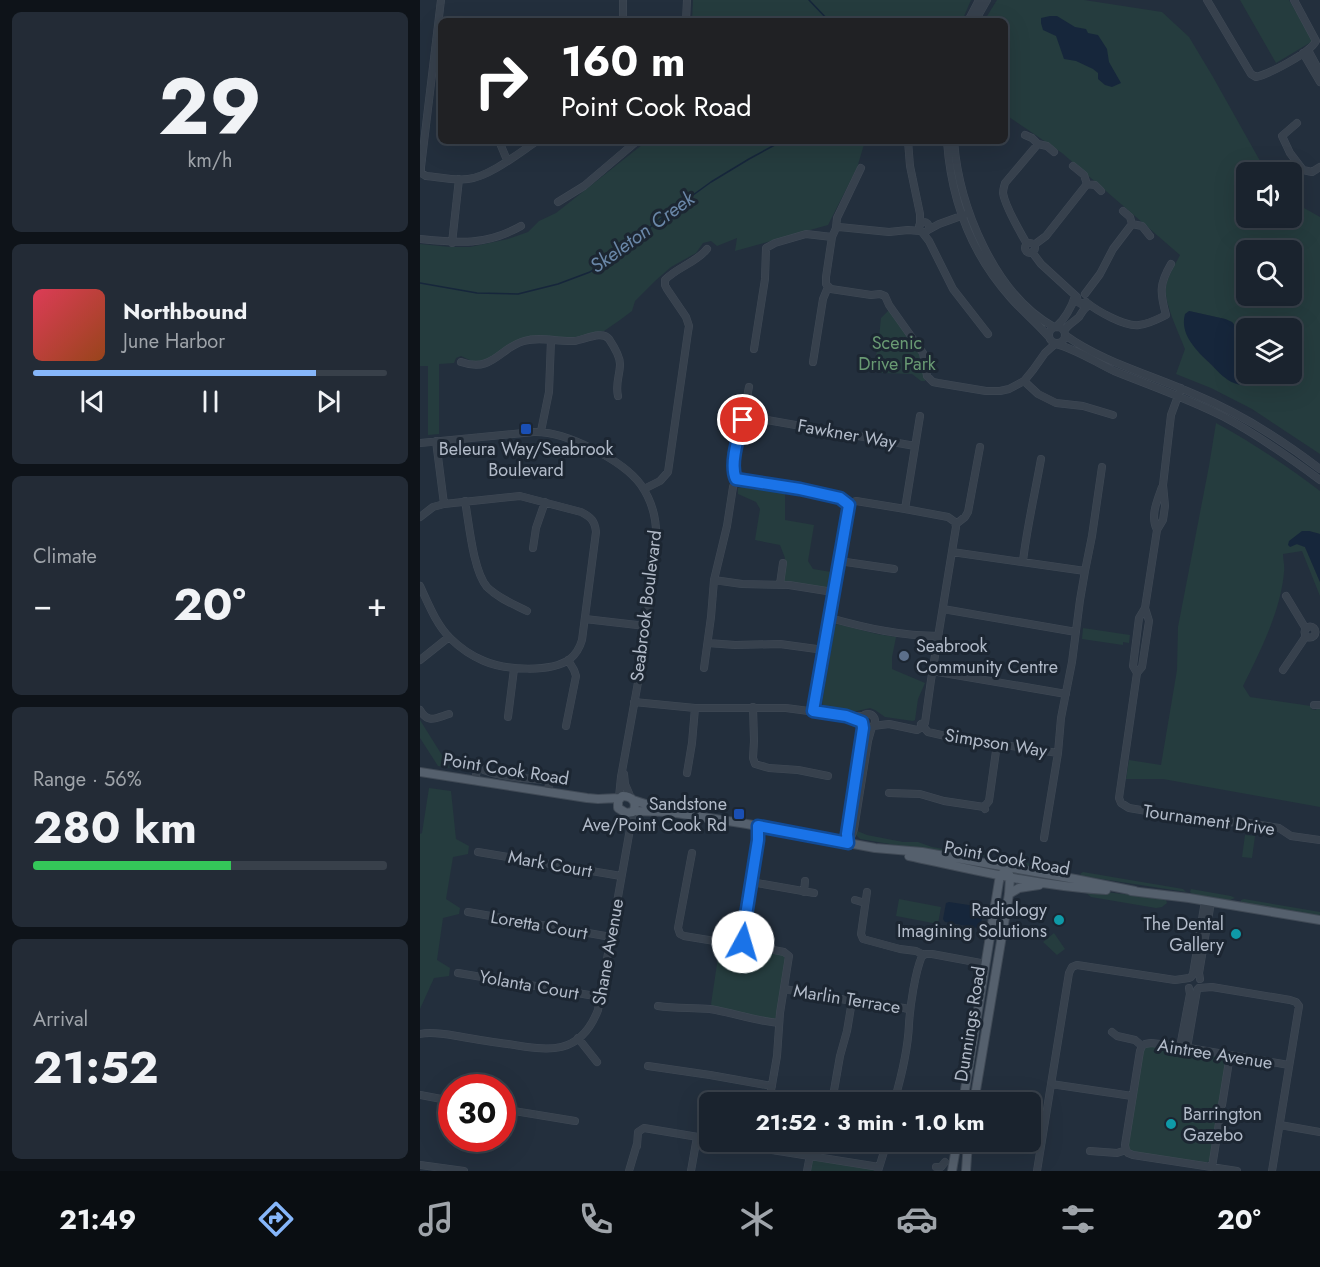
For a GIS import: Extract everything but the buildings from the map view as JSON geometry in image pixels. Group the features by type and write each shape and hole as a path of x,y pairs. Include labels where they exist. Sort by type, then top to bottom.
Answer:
{"main road":[{"name":"Point Cook Road","path":"420,772 586,798 619,798"},
{"path":"625,796 632,799 635,806 633,811 627,813 622,811 617,805 619,798 625,796"},
{"name":"Point Cook Road","path":"586,798 622,811"},
{"name":"Point Cook Road","path":"632,799 670,812"},
{"name":"Point Cook Road","path":"633,811 670,812 760,826 1048,884 1135,891"},
{"name":"Point Cook Road","path":"874,848 921,852 1135,891 1320,920"},
{"path":"1000,875 1007,868"},
{"name":"Dunnings Road","path":"976,1092 1009,894 1010,877 1007,868"},
{"name":"Dunnings Road","path":"965,1092 1000,875"},
{"path":"1075,879 1080,888"},
{"path":"1009,894 1019,888 1048,884"},
{"path":"952,1171 955,1152"},
{"path":"966,1171 967,1152"}],"street":[{"path":"440,18 441,0"},
{"path":"623,0 623,18"},
{"path":"686,18 687,0"},
{"path":"970,18 979,0"},
{"path":"977,18 987,0"},
{"path":"1208,0 1251,74 1256,77 1264,75 1305,52 1318,41 1294,0"},
{"path":"438,38 421,173 426,176 459,179 477,177 532,144"},
{"path":"1305,52 1320,72"},
{"path":"1305,52 1320,82"},
{"path":"1297,123 1282,136 1290,153 1303,170 1312,172 1320,167"},
{"path":"1025,135 1038,144 1047,146 1053,152"},
{"path":"500,144 507,160"},
{"path":"558,202 584,186 631,144"},
{"path":"908,144 912,179 929,241 953,289 988,334"},
{"path":"947,144 950,172 962,216 977,249 997,281 1052,341 1101,365 1226,418 1290,457 1320,480"},
{"path":"954,144 958,173 983,246 1004,279 1028,308 1044,321 1060,328 1079,345 1223,406 1280,440 1320,469"},
{"path":"1038,144 1005,183 1003,193 1041,264 1082,299 1120,321 1134,325 1150,323 1166,315 1161,290 1164,275 1171,264"},
{"path":"1073,166 1084,175 1087,184"},
{"path":"813,362 823,299 828,287 826,280 832,237 837,218 861,168"},
{"path":"452,243 459,179"},
{"path":"1031,247 1046,236 1087,184"},
{"path":"1087,184 1095,185 1101,191"},
{"path":"1123,211 1130,217 1132,224"},
{"path":"836,228 839,226 890,232 908,230 939,224 970,213"},
{"path":"1132,224 1142,226 1150,236"},
{"path":"828,287 871,294 889,305 923,353 926,373 933,382 996,392 1013,388 1024,381 1034,370 1052,341 1049,332 1082,299 1101,274 1113,249 1132,224"},
{"path":"420,239 452,243 483,241 506,235 521,226"},
{"path":"754,350 765,279 766,248 806,234 832,237"},
{"path":"644,489 660,481 668,472 688,332 687,319 665,283 667,277 703,254 707,249"},
{"path":"1052,341 1062,341 1068,325 1084,309 1082,299"},
{"path":"1069,310 1077,310 1079,316"},
{"path":"461,362 472,365 482,364 522,341 538,339 574,341 601,334 609,340 620,360 616,385 618,396"},
{"path":"541,431 549,392 551,340"},
{"path":"1024,381 1038,394 1056,403 1083,406 1113,415"},
{"path":"704,668 714,580 736,479 734,472 736,446 749,387"},
{"name":"Tournament Drive","path":"1181,388 1171,415 1161,500 1153,522 1156,530 1145,608 1139,618 1133,666 1137,673 1119,793 1121,803 1129,808 1224,824 1238,820 1279,828 1291,836 1320,840"},
{"name":"Fawkner Way","path":"744,416 915,446"},
{"path":"905,509 920,416"},
{"name":"Seabrook Boulevard","path":"420,443 541,431 552,433 586,446 615,463 632,475 644,489 656,524 655,544 643,653 619,798"},
{"path":"436,441 444,504"},
{"path":"956,524 968,512 980,447"},
{"path":"1023,561 1041,459"},
{"name":"Simpson Way","path":"922,725 932,733 962,740 1058,753 1060,724 1077,632 1080,600 1102,467"},
{"path":"736,479 840,498 849,505"},
{"path":"420,517 433,507 444,504 520,496 581,512 590,517 596,532 580,646 568,660 549,666 514,669 483,661 449,637 420,586"},
{"path":"465,501 480,576 494,592 527,610"},
{"path":"813,711 849,505 858,501 953,519 956,524 952,552 922,725 910,728 889,724 869,714 863,720 847,834 848,843"},
{"path":"533,548 536,528 545,502"},
{"path":"952,552 1085,571"},
{"path":"839,561 894,569"},
{"path":"780,584 783,563"},
{"path":"714,580 742,584 780,584 834,592"},
{"path":"1283,670 1312,635 1286,596"},
{"path":"943,609 1077,632"},
{"path":"830,618 893,633 939,636"},
{"path":"585,619 646,626"},
{"path":"420,660 449,637"},
{"path":"708,643 780,644 824,650"},
{"path":"566,726 576,676 568,660"},
{"path":"508,717 514,669"},
{"path":"932,671 1066,694"},
{"path":"634,700 695,708 786,708 846,716 863,720 867,727 889,724"},
{"path":"687,773 695,708"},
{"path":"753,708 753,760 755,764 769,768 802,771 823,778"},
{"path":"420,710 425,717 431,719 449,714"},
{"path":"848,843 854,829 874,717"},
{"path":"889,793 914,794 985,809 997,744"},
{"path":"1044,838 1058,753"},
{"name":"Seabrook Boulevard","path":"624,763 625,784 632,799"},
{"path":"475,781 477,770 480,768 489,772 546,780 549,785 548,792"},
{"name":"Shane Avenue","path":"622,811 627,822 628,836"},
{"name":"Shane Avenue","path":"578,1038 592,1024 598,1010 633,811"},
{"path":"743,942 760,826"},
{"name":"Mark Court","path":"478,852 621,876"},
{"path":"692,853 678,928 680,934 733,944 743,942 746,945 787,953 789,960 771,1092"},
{"path":"804,891 805,881"},
{"path":"751,882 814,893"},
{"path":"867,892 861,934 863,939 913,951 922,956 932,954 986,964"},
{"path":"855,900 865,903"},
{"path":"1184,1048 1190,994 1187,982 1193,974 1208,901"},
{"path":"1189,1016 1201,984 1199,973 1208,901"},
{"name":"Loretta Court","path":"468,912 611,937"},
{"path":"896,1092 908,1037 907,1008 922,956"},
{"path":"1037,1171 1069,973 1072,967 1080,965 1175,980 1194,990 1212,987 1296,1002 1299,1010 1272,1171"},
{"name":"Yolanta Court","path":"458,973 601,997"},
{"path":"1175,980 1195,976 1212,987"},
{"name":"Marlin Terrace","path":"784,989 852,1002 907,1008"},
{"path":"834,1092 852,1002"},
{"path":"658,1006 709,1009 779,1023"},
{"path":"420,1032 436,1031 545,1050 564,1046 578,1038 597,1062"},
{"path":"1112,1032 1117,1036 1135,1040 1142,1046 1132,1096 1126,1150 1132,1155 1237,1171"},
{"name":"Aintree Avenue","path":"1142,1046 1151,1043 1289,1065"},
{"path":"1212,1167 1220,1117 1218,1110 1222,1105 1230,1055"},
{"path":"648,1066 772,1086"},
{"path":"1051,1084 1132,1096"},
{"path":"420,1095 438,1098"},
{"path":"516,1111 576,1121"},
{"path":"1280,1125 1320,1132"},
{"path":"629,1171 638,1135 642,1130 648,1128 697,1137 691,1171"},
{"path":"1090,1151 1117,1153 1126,1150"},
{"path":"796,1152 879,1169 883,1152"},
{"path":"807,1171 810,1155"},
{"path":"420,1165 464,1171"}],"green space":[{"path":"693,0 971,0 963,18 692,18"},
{"path":"997,0 1084,0 1162,12 1189,37 1261,162 1236,162 1236,228 1302,228 1302,206 1320,217 1320,454 1252,409 1211,388 1176,374 1185,349 1169,308 1166,286 1180,255 1062,153 1008,116 1008,18 986,18"},
{"path":"1240,0 1289,0 1312,39 1311,42 1276,63"},
{"path":"643,144 864,144 857,168 828,225 735,251 737,238 717,246 711,241 703,243 696,253 671,267 655,281 635,301 632,311 604,331 573,338 539,337 486,361 476,363 461,356 456,358 454,363 439,364 439,434 428,435 428,366 420,366 420,244 470,247 508,239 528,232 539,221 556,213"},
{"name":"Scenic Drive Park","path":"891,311 919,352 925,381 921,381 912,374 882,373 875,368 881,318"},
{"path":"1216,423 1269,455 1320,491 1320,534 1309,531 1290,547 1296,544 1305,547 1320,582 1320,596 1302,551 1283,554 1284,570 1279,601 1263,645 1243,686 1250,697 1311,706 1311,709 1316,710 1320,707 1320,807 1163,779 1126,779 1129,760 1161,765 1177,670 1178,627"},
{"path":"738,488 785,492 785,520 814,525 808,561 813,569 831,572 828,589 783,581 782,571 785,558 780,545 755,540 760,509 756,502 738,494"},
{"path":"837,624 896,637 892,669 925,683 918,699 915,720 885,717 870,708 853,712 825,708 822,703"},
{"path":"1083,628 1130,635 1129,643 1123,642 1123,645 1082,639"},
{"path":"420,720 450,768 438,766 420,738"},
{"path":"429,788 451,791 456,839 469,846 468,854 453,857 446,899 460,908 459,914 443,918 437,960 450,968 449,976 434,978 420,1009 420,834"},
{"path":"855,830 867,835 903,842 918,842 954,851 979,853 993,857 995,861 981,855 971,854 968,857 860,839"},
{"path":"1245,835 1255,836 1252,858 1242,857"},
{"path":"997,858 1071,871 1066,873 997,862"},
{"path":"1083,872 1183,889 1186,892 1082,876 1080,874"},
{"path":"1191,889 1235,898 1230,900 1193,894 1190,892"},
{"path":"1086,890 1162,898 1167,903 1156,908 1091,897 1085,892"},
{"path":"899,899 941,907 938,924 896,916"},
{"path":"1244,899 1320,912 1320,917 1241,902"},
{"path":"1054,933 1065,949 1057,955 1043,942"},
{"path":"720,944 773,952 786,958 776,1018 773,1020 713,1008 711,1004"},
{"path":"1148,1045 1222,1056 1226,1060 1210,1161 1204,1163 1133,1152 1128,1148 1142,1050"},
{"path":"815,1160 873,1168 875,1171 809,1171"}],"water":[{"path":"1057,16 1075,27 1098,35 1107,49 1109,62 1121,83 1112,87 1105,85 1098,79 1098,73 1093,69 1076,61 1064,59 1056,36 1043,30 1041,18"},
{"path":"1189,311 1225,319 1236,327 1236,384 1222,376 1191,342 1185,329 1185,314"},
{"path":"1237,384 1257,384 1252,386"},
{"path":"1302,531 1320,534 1320,582 1305,547 1297,544 1290,547 1288,545 1289,541"},
{"path":"946,903 982,907 981,926 978,928 945,922 943,919"}],"waterway":[{"name":"Skeleton Creek","path":"809,0 826,18"},
{"name":"Skeleton Creek","path":"420,283 477,293 518,294 558,284 590,272 624,249 660,219 711,182 776,144"}],"place":[{"name":"Beleura Way/Seabrook Boulevard","path":"526,429"},
{"name":"Seabrook Community Centre","path":"904,656"},
{"name":"Sandstone Ave/Point Cook Rd","path":"739,814"},
{"name":"Radiology Imagining Solutions","path":"1059,920"},
{"name":"The Dental Gallery","path":"1236,934"},
{"name":"Barrington Gazebo","path":"1171,1124"}],"route":[{"path":"743,420 735,456 734,475 736,479 786,486 840,498 849,505 813,711 846,716 862,722 863,728 847,834 848,843 758,826 743,942"}]}
